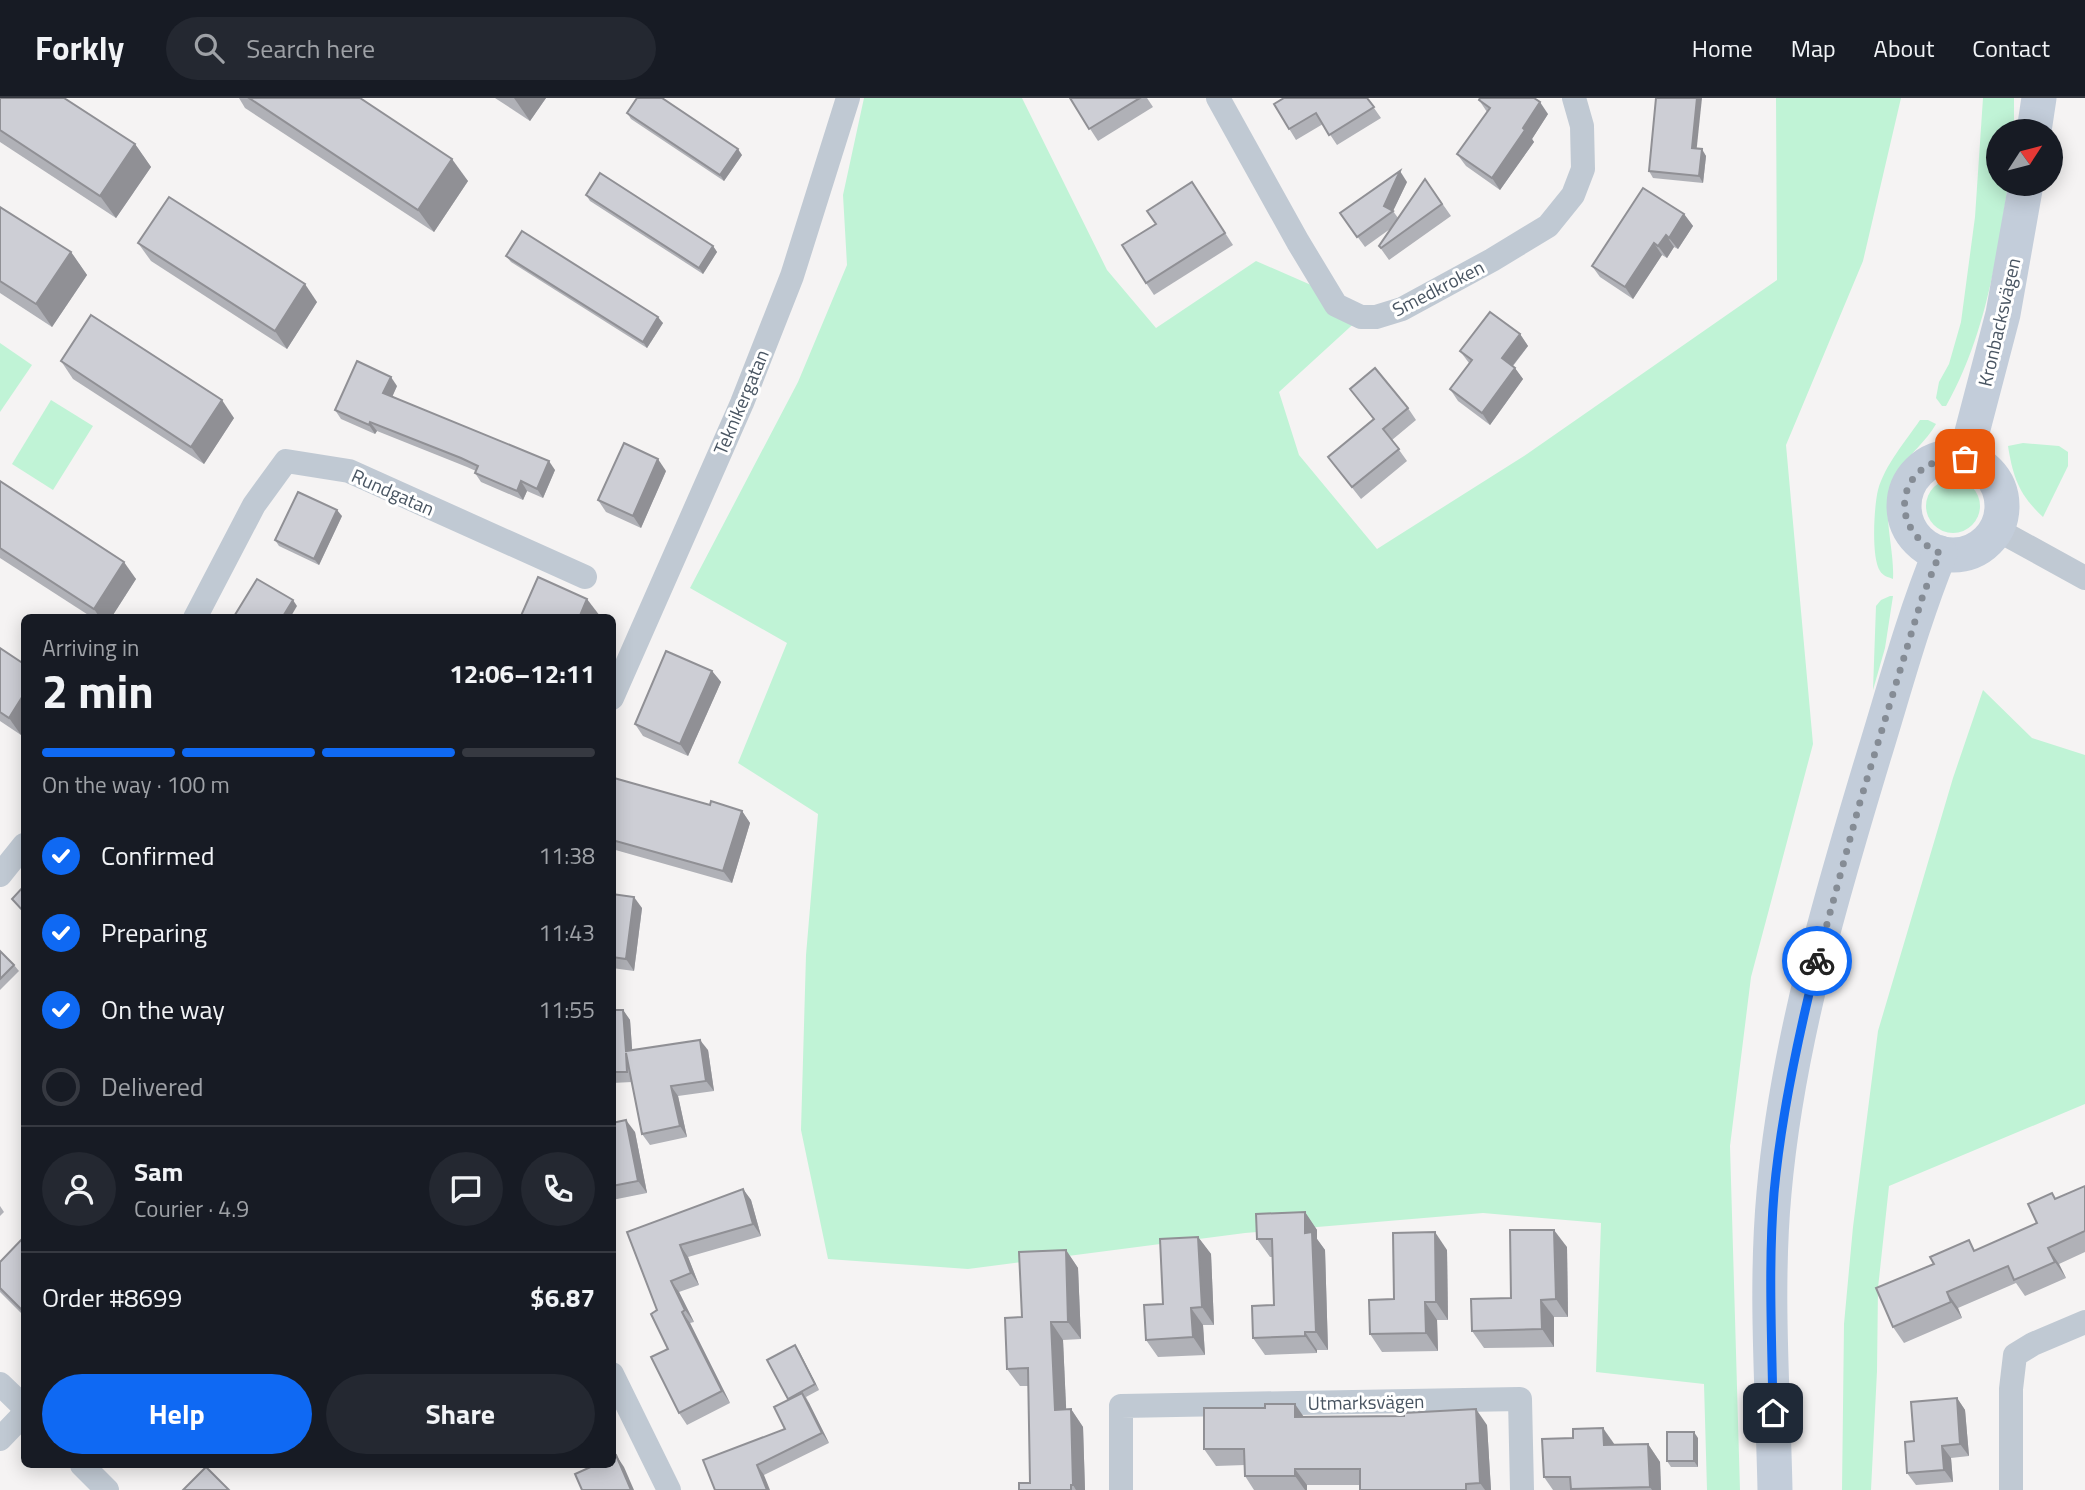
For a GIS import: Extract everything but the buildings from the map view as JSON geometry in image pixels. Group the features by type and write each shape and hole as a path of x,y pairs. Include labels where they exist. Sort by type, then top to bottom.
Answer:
{"street":[{"name":"Teknikergatan","path":"616,689 742,403 787,289 848,98"},
{"name":"Smedkroken","path":"1218,98 1336,305 1361,317 1376,317 1402,309 1548,226 1573,195 1583,169 1582,126 1574,98"},
{"path":"2036,119 2039,98"},
{"name":"Kronbacksvägen","path":"1965,459 2003,314 2024,196"},
{"path":"1950,457 1979,465 1990,474 2001,501 2001,515 1996,529 1989,540 1966,553 1940,553 1926,547 1915,537 1907,524 1904,509 1912,479 1922,468 1936,460 1950,457"},
{"name":"Rundgatan","path":"197,614 254,505 286,461 349,471 584,577"},
{"path":"1996,529 2085,578"},
{"path":"1775,1490 1771,1259 1774,1194 1783,1118 1805,1007 1860,802 1923,595 1940,553"},
{"path":"0,875 21,849"},
{"path":"2011,1490 2011,1390 2015,1355 2033,1344 2085,1322"},
{"path":"616,1382 669,1490"},
{"path":"0,1384 21,1404"},
{"name":"Utmarksvägen","path":"1121,1490 1121,1406 1520,1399 1522,1490"},
{"path":"0,1439 21,1417"},
{"path":"85,1468 107,1490"}],"green space":[{"path":"864,98 1022,98 1107,270 1156,328 1256,261 1327,292 1361,317 1279,392 1299,455 1377,549 1527,454 1777,280 1776,98 1901,98 1863,261 1786,445 1813,744 1751,977 1730,1146 1740,1490 1707,1490 1704,1384 1596,1372 1601,1223 1483,1213 1245,1233 968,1269 828,1259 801,1130 806,955 818,814 738,763 787,643 690,588 798,382 847,265 843,195"},
{"path":"1983,98 2014,98 2014,119 1986,119 1986,196 2006,196 1994,270 1979,326 1959,380 1946,406 1942,406 1936,398 1939,382 1949,364 1961,322 1975,217"},
{"path":"0,343 32,365 0,412"},
{"path":"51,400 93,426 53,490 12,464"},
{"path":"1920,420 1936,424 1898,471 1889,496 1888,524 1893,579 1880,571 1875,555 1878,490 1890,463"},
{"path":"2023,443 2059,446 2068,452 2068,466 2043,517 2018,485 2012,467 2008,446"},
{"path":"1953,479 1972,487 1980,506 1972,525 1953,533 1934,525 1926,506 1934,487"},
{"path":"1893,596 1885,648 1873,690 1876,606"},
{"path":"1983,690 2032,738 2085,755 2085,1104 1889,1186 1878,1288 1871,1490 1842,1490 1844,1324 1853,1227 1878,1031 1953,778"}],"way so far":[{"path":"1817,961 1860,802 1923,595 1940,553 1926,547 1915,537 1907,524 1904,509 1906,494 1912,479 1922,468 1936,460 1950,457 1965,459"}],"route":[{"path":"1773,1413 1771,1259 1774,1194 1783,1118 1817,961"}]}
